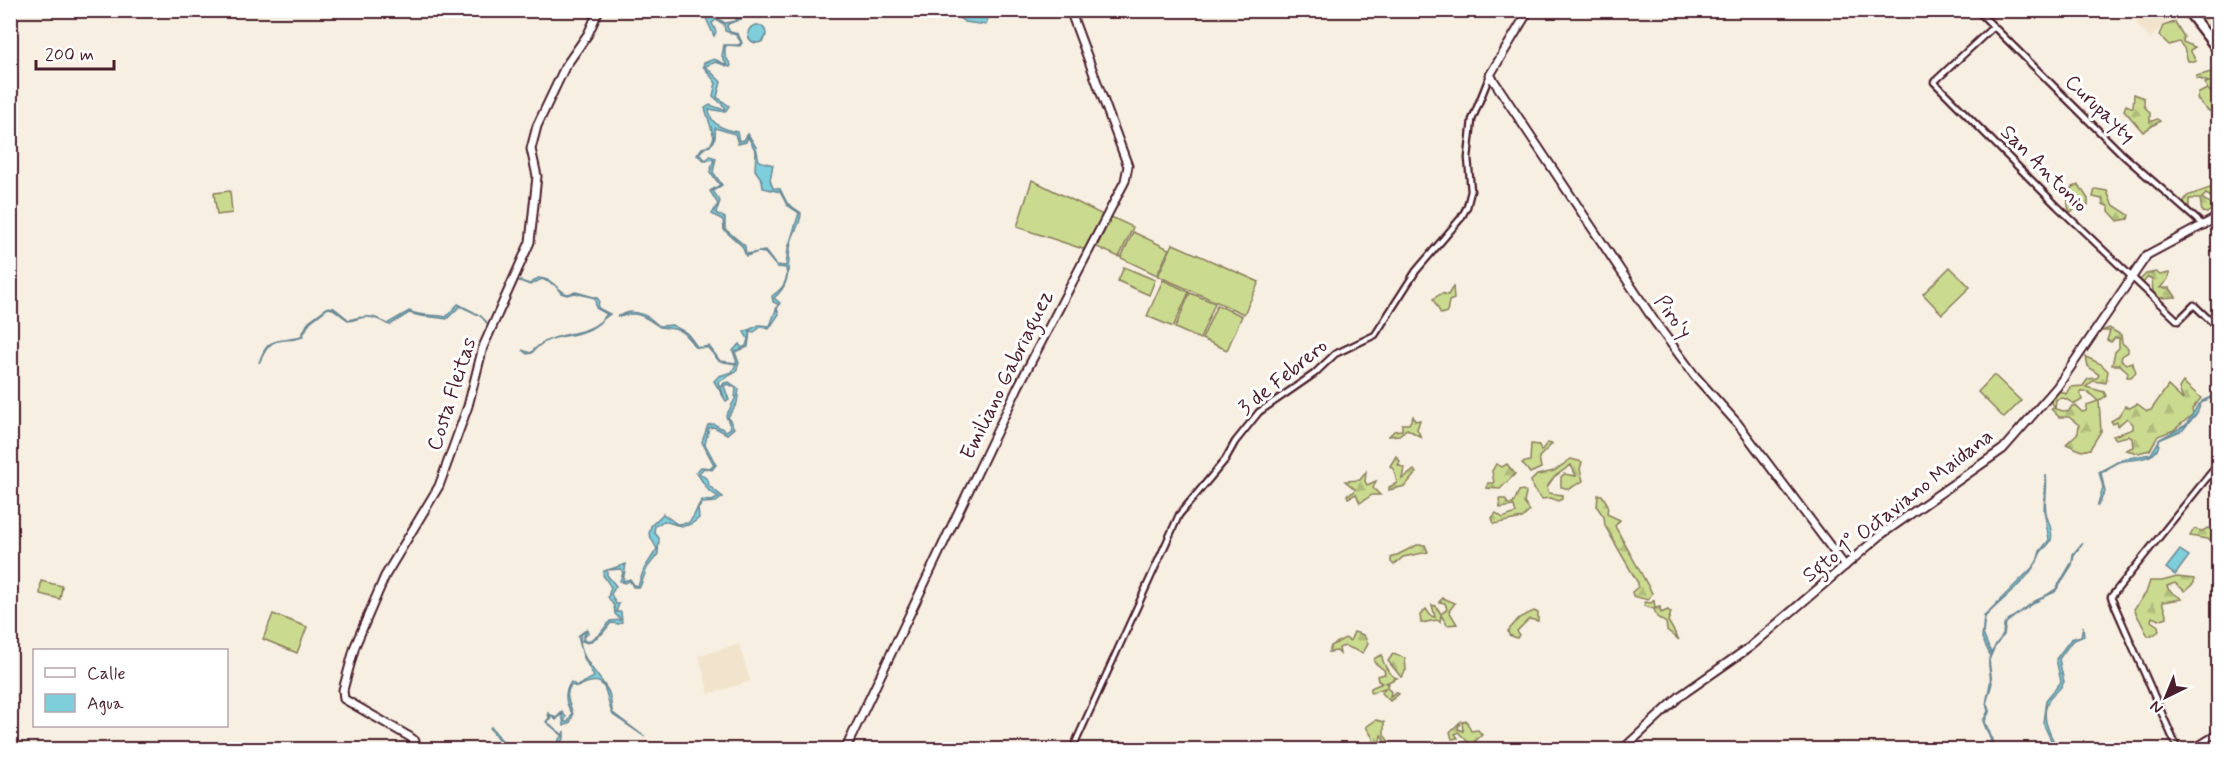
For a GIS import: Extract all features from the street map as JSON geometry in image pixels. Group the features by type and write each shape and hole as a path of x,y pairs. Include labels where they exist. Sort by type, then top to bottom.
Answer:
{"highway":[{"path":"2189,10 2218,45"},
{"path":"2189,10 2218,50"}],"main road":[{"name":"Costa Fleitas","path":"415,750 415,741 410,737 344,699 343,690 351,657 385,576 439,486 468,406 483,347 530,242 537,176 531,149 537,126 565,67 588,34 599,10"},
{"name":"Emiliano Gabriaguez","path":"845,750 1019,385 1125,181 1128,166 1070,10"},
{"path":"1490,75 1529,10"},
{"name":"Piro'y","path":"1490,75 1655,322 1695,375 1738,424 1845,566"},
{"name":"Sgto 1° Octaviano Maidana","path":"1622,750 1680,696 1750,647 1882,534 2009,442 2058,387 2094,337 2115,300 2151,251 2218,217"}],"street":[{"name":"Curupayty","path":"1977,10 2123,155 2204,226"},
{"name":"San Antonio","path":"1993,27 1934,82 2178,321 2194,306 2218,328"},
{"name":"3 de Febrero","path":"1072,750 1179,516 1225,460 1235,442 1258,412 1308,378 1335,354 1375,335 1416,271 1461,218 1467,207 1471,191 1468,158 1472,120 1490,75"},
{"path":"2178,750 2111,597 2122,580 2218,464"},
{"path":"2190,750 2218,733"}],"shaded area":[{"path":"2150,11 2176,11 2150,39 2136,23"},
{"path":"2194,11 2218,11 2218,41"},
{"path":"739,644 750,681 709,694 699,656"}],"green space":[{"path":"2175,22 2184,37 2183,42 2195,47 2190,50 2196,61 2188,61 2184,48 2179,42 2169,45 2159,35 2163,26"},
{"path":"2211,72 2218,75 2218,93 2208,90 2218,98 2218,116 2207,110 2197,99 2199,93 2207,89 2205,83 2209,82 2196,78 2197,76"},
{"path":"2134,94 2144,98 2144,106 2150,113 2150,122 2157,119 2160,121 2143,132 2124,110 2126,105 2133,108"},
{"path":"1032,180 1103,215 1086,250 1017,227"},
{"path":"2079,185 2088,199 2088,205 2082,209 2077,204 2080,198 2076,196 2072,203 2074,210 2070,212 2069,192 2072,187"},
{"path":"2210,188 2215,190 2213,198 2206,194 2202,198 2212,205 2212,209 2207,213 2202,212 2200,199 2189,199 2189,207 2185,208 2183,203 2187,196"},
{"path":"2095,189 2107,191 2112,204 2129,215 2128,219 2118,221 2109,211 2109,207 2103,204 2102,199 2093,197"},
{"path":"230,191 232,213 217,215 214,193"},
{"path":"1111,217 1133,227 1119,257 1097,247"},
{"path":"1133,232 1169,249 1157,275 1121,258"},
{"path":"1173,244 1259,282 1244,314 1158,276"},
{"path":"1124,267 1155,280 1149,295 1118,281"},
{"path":"1950,267 1970,287 1942,314 1923,294"},
{"path":"2156,272 2160,275 2169,273 2168,279 2160,288 2170,288 2176,297 2158,298 2153,292 2152,279 2148,277 2144,282 2139,281 2146,274"},
{"path":"1163,280 1189,292 1173,327 1147,316"},
{"path":"1453,286 1454,299 1449,301 1447,312 1441,314 1433,299 1442,293 1448,295"},
{"path":"1190,293 1215,303 1200,339 1175,328"},
{"path":"1217,305 1242,316 1227,350 1202,339"},
{"path":"2109,328 2121,335 2122,343 2128,348 2128,352 2122,356 2121,360 2126,364 2132,362 2136,372 2131,377 2127,377 2128,372 2120,365 2112,365 2115,352 2119,348 2119,338 2111,342 2107,340 2110,331 2102,331"},
{"path":"2086,357 2101,364 2108,371 2106,383 2093,381 2086,387 2104,392 2106,396 2099,401 2101,431 2090,449 2082,451 2066,444 2078,433 2079,425 2069,417 2059,417 2051,409 2055,408 2049,398 2058,390 2066,394 2070,387 2083,386 2088,379 2097,378 2099,375 2088,366","holes":["2080,392 2088,392 2098,401 2087,405 2086,411 2082,412 2076,406 2072,406 2068,412 2055,409 2056,400 2064,398 2075,404 2082,400"]},
{"path":"1994,375 2021,401 2004,418 1978,392"},
{"path":"2183,382 2201,398 2192,409 2193,414 2174,430 2158,436 2150,450 2138,453 2126,450 2133,447 2132,438 2128,436 2116,439 2113,436 2133,429 2133,424 2127,418 2118,426 2117,422 2113,424 2111,421 2118,417 2125,406 2130,408 2137,404 2147,411 2151,410 2168,386 2183,400 2179,388"},
{"path":"1413,416 1415,421 1420,420 1417,429 1421,437 1407,429 1399,435 1389,436 1394,431 1402,430 1402,424 1409,424"},
{"path":"1547,443 1552,444 1539,457 1541,468 1530,473 1522,463 1530,461 1531,444 1539,445 1541,451"},
{"path":"1396,456 1400,461 1398,465 1404,468 1402,479 1414,470 1416,473 1405,486 1389,490 1389,487 1397,483 1394,470 1390,466"},
{"path":"1571,459 1582,462 1580,469 1583,481 1569,489 1561,487 1561,477 1564,474 1576,476 1571,465 1554,477 1547,487 1549,493 1562,495 1562,499 1558,501 1551,498 1542,499 1533,489 1531,481 1537,475 1554,471"},
{"path":"1496,464 1502,467 1507,464 1515,474 1500,489 1486,488 1488,483 1494,483 1492,471"},
{"path":"1366,472 1367,485 1376,481 1373,488 1380,495 1372,495 1360,503 1356,494 1348,498 1347,495 1355,489 1345,481 1360,480"},
{"path":"1523,490 1526,493 1524,503 1530,511 1522,518 1494,524 1492,518 1496,513 1503,518 1516,513 1514,506 1500,508 1499,499 1505,499 1508,504 1513,504 1519,491"},
{"path":"1598,495 1602,495 1608,505 1607,514 1620,520 1615,526 1652,593 1648,600 1633,596 1632,592 1638,587 1638,583 1605,526 1604,517 1597,507"},
{"path":"2208,528 2218,534 2217,547 2212,540 2190,536 2194,529 2202,531"},
{"path":"1417,545 1425,545 1428,552 1403,557 1394,565 1391,562 1391,558"},
{"path":"2177,577 2194,579 2194,583 2185,591 2175,583 2167,586 2182,599 2162,602 2167,617 2159,620 2152,617 2151,621 2158,626 2159,631 2148,636 2134,609 2146,593 2150,581"},
{"path":"41,581 62,586 60,599 40,594"},
{"path":"1443,598 1455,603 1449,611 1457,624 1447,625 1441,615 1440,622 1437,620 1421,623 1420,615 1426,609 1431,616 1435,617 1432,605 1436,606 1441,614 1447,609 1445,603 1439,602"},
{"path":"1654,600 1655,608 1660,607 1661,613 1668,610 1671,613 1668,621 1679,640 1667,630 1666,623 1657,617 1654,609 1644,606 1645,602 1651,603"},
{"path":"1534,611 1538,613 1538,621 1529,619 1517,631 1519,635 1517,638 1509,635 1508,631 1519,618"},
{"path":"273,614 307,627 297,653 263,639"},
{"path":"1354,632 1364,635 1368,644 1363,653 1345,646 1339,648 1340,654 1337,651 1329,652 1331,646 1345,638 1350,641"},
{"path":"1393,654 1405,658 1406,670 1401,677 1388,661"},
{"path":"1382,655 1386,668 1391,675 1397,678 1386,683 1389,684 1387,687 1391,692 1390,696 1396,692 1399,694 1390,701 1382,693 1385,688 1371,693 1371,688 1382,683 1378,681 1377,676 1385,674 1384,670 1374,662 1375,658"},
{"path":"1376,720 1384,722 1384,735 1390,743 1386,749 1383,747 1384,739 1381,735 1379,748 1372,746 1373,738 1366,727"},
{"path":"1466,720 1471,731 1478,730 1482,735 1471,745 1458,732 1455,734 1458,738 1452,739 1450,732 1460,722 1458,729 1463,731 1462,722"}],"water":[{"path":"959,10 990,11 986,25 965,22 959,18"},
{"path":"707,11 716,11 715,17 725,23 735,21 739,15 734,11 738,11 741,19 728,24 727,27 730,32 738,34 742,43 740,46 728,45 739,45 741,42 736,35 725,31 724,24 716,20 712,23 716,32 714,36 706,18"},
{"path":"757,25 763,28 766,34 763,40 757,43 751,40 748,34 751,28"},
{"path":"724,45 728,45 725,47 725,56 730,67 716,62 705,66 721,82 717,97 729,106 725,112 709,109 710,114 718,125 737,132 739,141 744,140 748,134 756,147 759,161 773,165 770,180 773,188 780,189 787,203 801,213 790,247 786,281 786,268 777,267 765,253 758,252 765,251 776,265 786,266 788,249 799,213 787,205 780,192 763,188 762,180 755,170 756,152 748,137 746,142 738,144 735,134 715,128 715,140 711,145 714,137 705,108 710,105 724,110 725,107 713,96 716,83 703,66 704,63 714,59 727,65 722,56"},
{"path":"706,147 699,154 706,160 710,156 716,158 713,172 722,185 713,191 720,201 716,213 725,218 725,229 745,246 746,254 757,252 746,256 742,246 724,230 723,220 712,214 718,204 710,191 720,185 710,172 714,159 705,161 697,155 702,148"},
{"path":"538,278 543,278 554,285 542,279 530,285 517,280 530,284"},
{"path":"786,281 781,291 774,298 780,303 777,309 779,314 769,329 761,327 754,332 750,331 748,347 735,352 739,363 736,372 718,382 724,397 721,388 724,383 729,382 739,389 737,403 728,417 734,428 727,434 714,427 709,428 705,444 716,465 712,470 704,468 699,473 708,480 709,486 723,497 716,502 702,503 698,509 699,518 690,525 682,526 664,521 655,526 654,532 659,538 658,554 647,568 640,587 633,587 630,581 624,583 620,581 623,573 621,569 607,570 626,564 623,581 630,579 634,585 638,586 644,569 657,549 649,534 651,526 663,514 677,524 688,523 702,500 712,501 719,497 709,491 696,472 701,467 711,468 714,465 702,442 708,425 714,424 726,431 731,428 726,416 735,399 736,388 728,384 724,386 729,400 726,401 714,381 719,376 732,372 736,364 719,361 708,348 701,347 709,346 720,361 737,363 733,351 739,344 742,348 746,346 748,339 744,332 759,325 770,326 778,304 773,302 772,296 782,288"},
{"path":"556,286 567,294 576,292 597,298 598,308 610,314 596,326 588,330 548,341 590,328 607,314 596,308 595,298 575,293 567,295 561,293"},
{"path":"458,304 478,315 460,306 447,319 409,313 390,325 386,324 383,322 387,324 409,311 446,317"},
{"path":"328,307 334,308 349,320 366,317 349,321 328,308 310,322 302,337 293,339 301,336 309,321"},
{"path":"635,312 650,318 659,326 672,325 687,333 697,347 677,329 660,327 638,315 617,316"},
{"path":"2201,403 2197,413 2183,430 2160,440 2186,425"},
{"path":"2159,441 2159,447 2152,455 2119,462 2101,473 2105,492 2097,507 2103,487 2099,472 2123,459 2151,454"},
{"path":"2046,475 2046,508 2052,537 2038,559 2040,551 2049,540 2044,510"},
{"path":"2083,542 2074,555 2072,565 2055,592 2043,597 2056,589 2072,562 2073,554"},
{"path":"2180,550 2189,556 2175,575 2166,568"},
{"path":"2035,564 2030,572 2023,580 1985,617 1983,634 1991,653 1994,648 1989,660 1990,655 1982,638 1984,616"},
{"path":"607,570 607,575 616,586 611,594 616,604 619,604 616,612 621,612 622,622 611,623 602,634 588,643 582,641 586,631 581,635 580,642 589,664 609,692 613,713 645,737 613,715 604,688 601,683 596,682 577,687 571,685 568,700 573,715 570,723 564,726 562,714 556,720 549,714 551,718 547,722 563,735 564,731 564,739 559,744 562,749 559,747 549,749 522,747 502,743 490,729 491,727 504,743 538,748 558,746 559,739 563,736 546,722 549,718 548,713 556,718 562,712 566,717 564,722 568,722 572,713 566,701 566,693 571,682 577,686 594,677 583,656 578,636 587,629 588,633 583,639 587,642 599,635 610,621 621,620 615,614 614,606 608,597 611,587 603,575"},
{"path":"2021,612 2006,623 2004,635 2000,640 2004,625 2008,620"},
{"path":"2083,626 2084,636 2072,641 2059,659 2064,682 2046,707 2046,719 2057,749 2055,749 2043,723 2046,700 2061,682 2056,659 2071,639 2081,636"},
{"path":"1989,660 1992,683 1987,702 1990,679"},
{"path":"1987,705 1990,710 1985,721 1992,740 1988,749 1991,741 1983,721 1988,711"}]}
